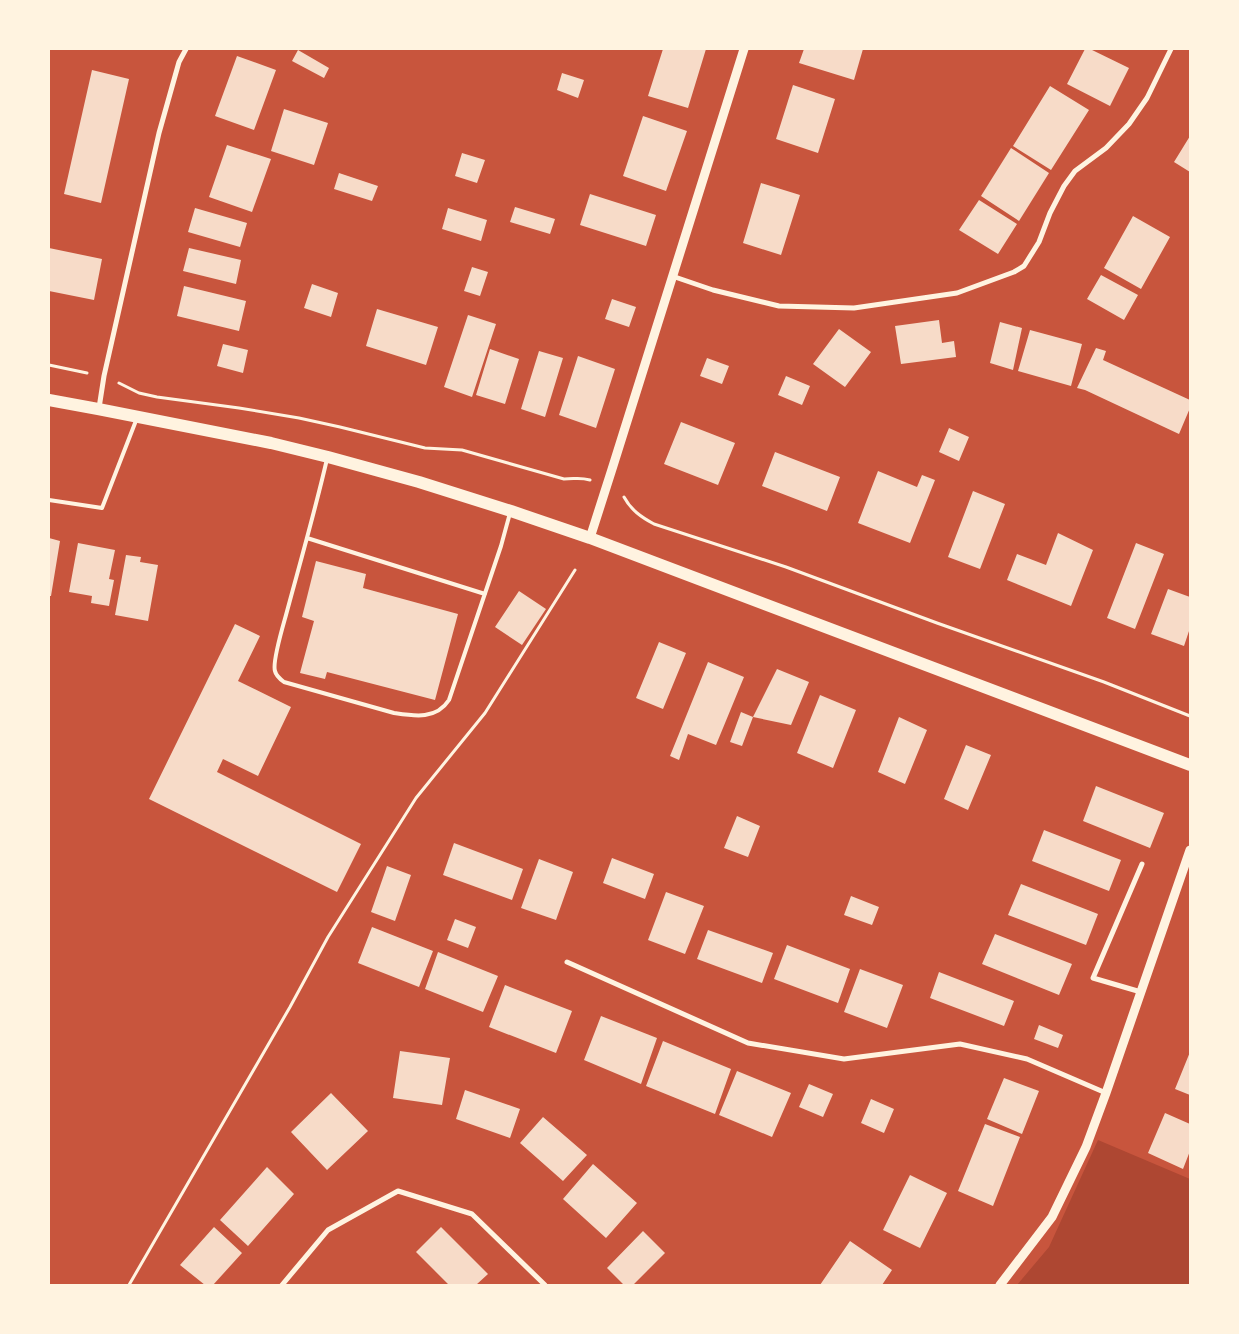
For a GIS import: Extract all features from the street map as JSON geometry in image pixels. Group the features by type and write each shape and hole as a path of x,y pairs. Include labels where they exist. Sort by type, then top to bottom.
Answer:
{"main road":[{"path":"49,400 271,443 419,482 511,511 590,538 1190,765"}],"street":[{"path":"98,409 159,133 179,62 186,49"},
{"path":"590,538 744,49"},
{"path":"672,276 713,290 779,306 854,308 957,293 1014,272 1024,266 1039,242 1050,213 1064,186 1075,171 1106,148 1129,124 1147,98 1171,49"},
{"path":"1000,1285 1052,1217 1086,1146 1142,992 1190,850"},
{"path":"1142,864 1092,978 1142,992"},
{"path":"567,962 748,1043 844,1059 960,1044 1027,1059 1106,1093"},
{"path":"282,1285 328,1230 398,1191 472,1214 545,1285"}],"lane":[{"path":"49,500 102,508 137,417"},
{"path":"328,457 275,662 274,671 278,678 284,682 394,713 420,716 433,713 445,707 485,594 511,511"},
{"path":"307,538 485,594"}],"path":[{"path":"49,366 104,376 140,393 157,397 299,418 425,448 462,450 564,479 580,477 607,485 623,490 624,498 630,507 640,517 654,524 786,567 1104,682 1190,716"},
{"path":"128,1285 290,1007 333,928 416,798 485,713 576,570"}],"shaded area":[{"path":"1098,1140 1190,1179 1190,1285 1017,1285 1049,1247"}],"building":[{"path":"663,49 706,49 688,108 648,96"},
{"path":"804,49 863,49 854,80 799,63"},
{"path":"1085,49 1090,49 1129,68 1110,106 1067,84"},
{"path":"298,50 329,68 324,78 292,61"},
{"path":"237,56 276,70 254,130 215,116"},
{"path":"92,70 129,79 101,203 64,194"},
{"path":"562,73 584,80 578,98 557,90"},
{"path":"793,85 835,99 818,153 776,139"},
{"path":"1050,86 1089,110 1051,170 1013,146"},
{"path":"284,109 328,123 314,165 271,151"},
{"path":"643,116 687,131 666,191 623,176"},
{"path":"1190,136 1190,172 1174,162"},
{"path":"227,145 271,159 252,212 209,197"},
{"path":"1011,148 1049,173 1019,221 981,196"},
{"path":"462,153 485,160 477,183 455,176"},
{"path":"339,173 378,186 372,201 334,189"},
{"path":"761,183 800,195 781,255 743,243"},
{"path":"590,194 656,215 646,246 580,225"},
{"path":"979,200 1017,224 998,254 959,230"},
{"path":"515,207 555,219 550,234 510,222"},
{"path":"195,208 247,223 240,247 188,232"},
{"path":"448,208 487,220 481,241 442,229"},
{"path":"1133,216 1170,237 1141,289 1104,268"},
{"path":"49,248 102,259 94,300 49,291"},
{"path":"189,248 241,260 236,284 183,271"},
{"path":"472,267 488,272 480,296 464,291"},
{"path":"1101,275 1138,295 1124,320 1087,299"},
{"path":"312,284 338,293 331,317 304,308"},
{"path":"184,286 246,301 239,331 177,316"},
{"path":"612,299 636,307 629,327 605,319"},
{"path":"377,309 438,327 426,365 366,346"},
{"path":"468,315 496,324 472,397 444,387"},
{"path":"939,320 942,343 954,341 956,357 901,364 895,326"},
{"path":"1000,322 1022,328 1013,370 990,363"},
{"path":"839,329 871,352 845,387 813,364"},
{"path":"1030,330 1082,344 1071,386 1018,371"},
{"path":"223,344 248,350 243,373 217,366"},
{"path":"1096,348 1106,351 1103,360 1190,400 1190,408 1179,434 1077,388"},
{"path":"490,349 519,359 505,404 476,395"},
{"path":"539,351 563,358 545,417 521,409"},
{"path":"578,356 615,369 596,428 559,415"},
{"path":"707,358 729,366 722,384 700,376"},
{"path":"786,376 810,386 802,405 778,395"},
{"path":"681,422 735,443 718,485 664,464"},
{"path":"949,428 969,437 959,461 939,452"},
{"path":"775,452 840,477 827,511 762,486"},
{"path":"878,471 917,487 922,475 935,480 910,543 858,523"},
{"path":"973,491 1005,504 980,569 948,557"},
{"path":"1058,533 1093,550 1071,606 1007,580 1017,554 1046,565"},
{"path":"49,538 60,541 51,596 49,596"},
{"path":"78,543 115,550 109,579 114,580 109,606 91,603 92,596 69,592"},
{"path":"1136,543 1164,554 1135,629 1107,618"},
{"path":"126,555 141,557 140,562 158,565 148,621 115,615"},
{"path":"316,561 366,574 363,588 458,614 435,700 327,672 325,679 300,673 314,621 302,617"},
{"path":"1168,589 1190,597 1190,628 1184,646 1151,634"},
{"path":"519,591 546,609 522,645 495,627"},
{"path":"235,624 260,636 238,681 291,707 258,776 223,759 217,772 361,844 337,892 149,799"},
{"path":"659,642 686,653 663,709 636,698"},
{"path":"708,662 744,677 716,745 688,734 679,760 670,756"},
{"path":"777,669 809,682 791,725 753,717"},
{"path":"820,695 856,710 833,768 797,753"},
{"path":"741,712 753,717 742,746 730,742"},
{"path":"899,717 927,730 905,784 878,772"},
{"path":"966,745 991,755 968,810 944,799"},
{"path":"1096,786 1164,813 1150,848 1083,821"},
{"path":"737,816 760,826 748,857 724,848"},
{"path":"1044,830 1121,860 1109,891 1032,861"},
{"path":"454,843 523,869 512,900 443,875"},
{"path":"612,858 654,874 645,899 603,883"},
{"path":"539,859 573,872 556,920 521,908"},
{"path":"387,866 411,875 395,921 371,912"},
{"path":"1021,884 1098,914 1086,945 1008,915"},
{"path":"666,892 704,906 685,954 648,940"},
{"path":"851,896 879,907 872,925 844,915"},
{"path":"455,919 476,927 468,948 447,940"},
{"path":"372,927 433,951 419,987 358,963"},
{"path":"708,930 773,953 762,983 697,959"},
{"path":"995,934 1072,964 1059,995 982,964"},
{"path":"787,945 850,969 838,1003 774,979"},
{"path":"438,952 498,976 483,1012 425,989"},
{"path":"860,969 903,985 887,1028 844,1012"},
{"path":"939,972 1014,1001 1004,1026 930,998"},
{"path":"505,985 572,1011 556,1053 489,1027"},
{"path":"601,1016 657,1038 641,1084 584,1060"},
{"path":"1039,1025 1063,1035 1058,1048 1034,1039"},
{"path":"663,1041 731,1069 715,1114 646,1086"},
{"path":"400,1051 450,1058 442,1105 393,1098"},
{"path":"1190,1052 1190,1095 1175,1089"},
{"path":"737,1071 791,1093 772,1137 719,1115"},
{"path":"1004,1078 1039,1091 1022,1134 987,1119"},
{"path":"809,1084 833,1094 823,1117 799,1107"},
{"path":"465,1090 520,1109 510,1138 456,1119"},
{"path":"331,1093 368,1131 327,1170 291,1132"},
{"path":"871,1099 894,1109 884,1133 861,1123"},
{"path":"1165,1113 1190,1124 1190,1151 1183,1169 1148,1153"},
{"path":"543,1117 587,1155 563,1181 520,1143"},
{"path":"985,1124 1020,1137 993,1206 958,1191"},
{"path":"593,1164 637,1203 606,1238 563,1199"},
{"path":"267,1167 294,1194 248,1246 220,1220"},
{"path":"910,1175 947,1193 920,1248 883,1230"},
{"path":"214,1227 242,1253 213,1285 205,1285 180,1265"},
{"path":"441,1227 488,1274 476,1285 449,1285 416,1252"},
{"path":"643,1231 665,1253 633,1285 624,1285 607,1268"},
{"path":"850,1241 892,1270 882,1285 820,1285"}]}
